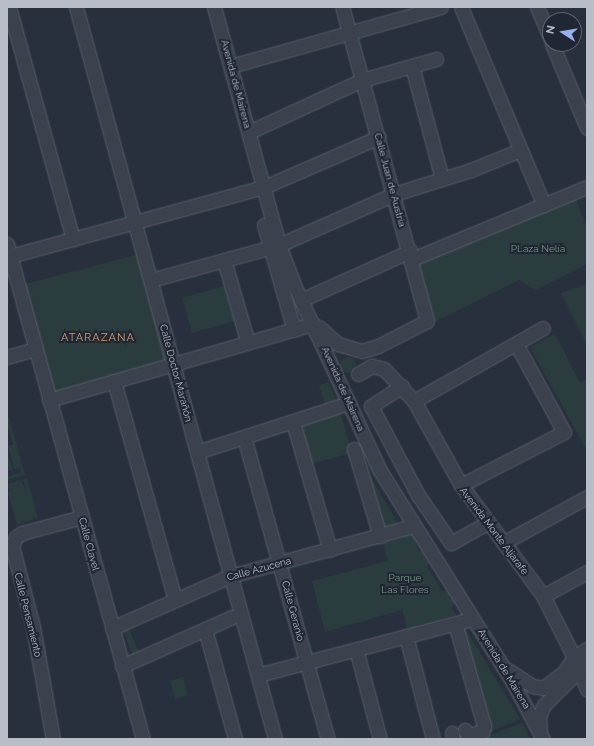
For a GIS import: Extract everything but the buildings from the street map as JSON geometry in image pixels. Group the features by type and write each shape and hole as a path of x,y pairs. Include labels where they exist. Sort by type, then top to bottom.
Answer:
{"street":[{"path":"9,7 73,239"},
{"name":"Calle Doctor Marañón","path":"76,7 275,739"},
{"name":"Avenida de Mairena","path":"214,7 264,187 274,246 311,318 379,469 412,526 494,653 539,731"},
{"name":"Calle Juan de Austria","path":"342,7 411,255 427,321 396,337 355,351"},
{"path":"231,66 350,34 417,11 441,7"},
{"path":"461,7 544,205"},
{"path":"537,7 542,19"},
{"path":"555,52 587,128"},
{"path":"249,132 362,80 436,59"},
{"path":"412,66 442,179"},
{"path":"9,250 73,239 264,187 379,137"},
{"path":"151,280 274,246 394,194 442,179 520,150"},
{"path":"301,300 411,255 544,205 587,187"},
{"path":"264,225 274,246 294,330"},
{"name":"Calle Clavel","path":"9,250 143,739"},
{"path":"224,260 248,343"},
{"path":"49,400 294,330 311,318 330,338 346,348 384,356"},
{"path":"414,401 544,328"},
{"path":"338,378 350,380 384,356 396,337"},
{"path":"461,486 564,432 516,344"},
{"path":"7,357 35,349"},
{"path":"332,363 339,354 355,351"},
{"path":"355,351 363,370"},
{"path":"384,356 398,382"},
{"path":"363,370 381,367 398,382"},
{"path":"114,381 175,600"},
{"path":"398,382 371,406 418,495 451,543 487,523"},
{"name":"Avenida Monte Aljarafe","path":"398,382 414,401 461,486 487,523 543,596 580,663 587,689"},
{"path":"197,452 349,403"},
{"path":"293,422 330,550"},
{"name":"Calle Geranio","path":"244,437 328,739"},
{"path":"354,449 380,536"},
{"path":"503,543 587,497"},
{"name":"Calle Pensamiento","path":"53,739 33,627 12,546 14,539 22,533 82,517"},
{"name":"Calle Azucena","path":"112,628 230,576 330,550 412,526"},
{"path":"543,596 587,572"},
{"path":"122,666 232,617"},
{"path":"258,675 472,618"},
{"path":"455,623 484,726 483,731 468,736 465,730"},
{"path":"205,629 236,739"},
{"path":"406,636 434,739"},
{"path":"356,649 380,739"},
{"path":"539,731 540,716 544,705 580,663 587,649"},
{"path":"494,653 517,677 537,687 549,685"},
{"path":"539,731 536,704 549,685 564,672 580,663"}],"green space":[{"name":"PLaza Nelía","path":"575,197 587,227 587,264 535,290 519,280 430,324 416,262"},
{"path":"143,253 174,364 49,400 18,286"},
{"path":"587,284 587,345 561,293"},
{"path":"224,286 234,321 192,333 182,298"},
{"path":"555,334 580,383 587,379 587,451 530,347"},
{"path":"348,357 355,362 356,365 351,372 348,373 341,368 340,365 345,358"},
{"path":"329,382 336,401 325,405 319,385"},
{"path":"340,411 352,453 311,464 300,425"},
{"path":"9,417 25,475 7,480 7,451 13,470 8,471 9,476 21,472 20,468 14,469 8,446 13,444 7,424 7,418"},
{"path":"364,461 377,488 399,524 383,528"},
{"path":"27,478 38,518 17,525 8,492 10,491 8,484 21,480 27,494 23,479"},
{"name":"Parque Las Flores","path":"404,533 413,535 418,550 424,553 429,563 427,567 442,591 449,591 449,598 456,601 452,607 456,615 418,625 416,628 407,628 402,610 325,632 312,581 388,561 383,543 404,538"},
{"path":"464,626 520,719 490,732 461,627"},
{"path":"128,627 139,652 132,655 123,629"},
{"path":"183,677 188,695 175,699 170,681"},
{"path":"523,722 530,739 484,739 484,738"}],"district":[{"name":"ATARAZANA","path":"98,338"}]}
